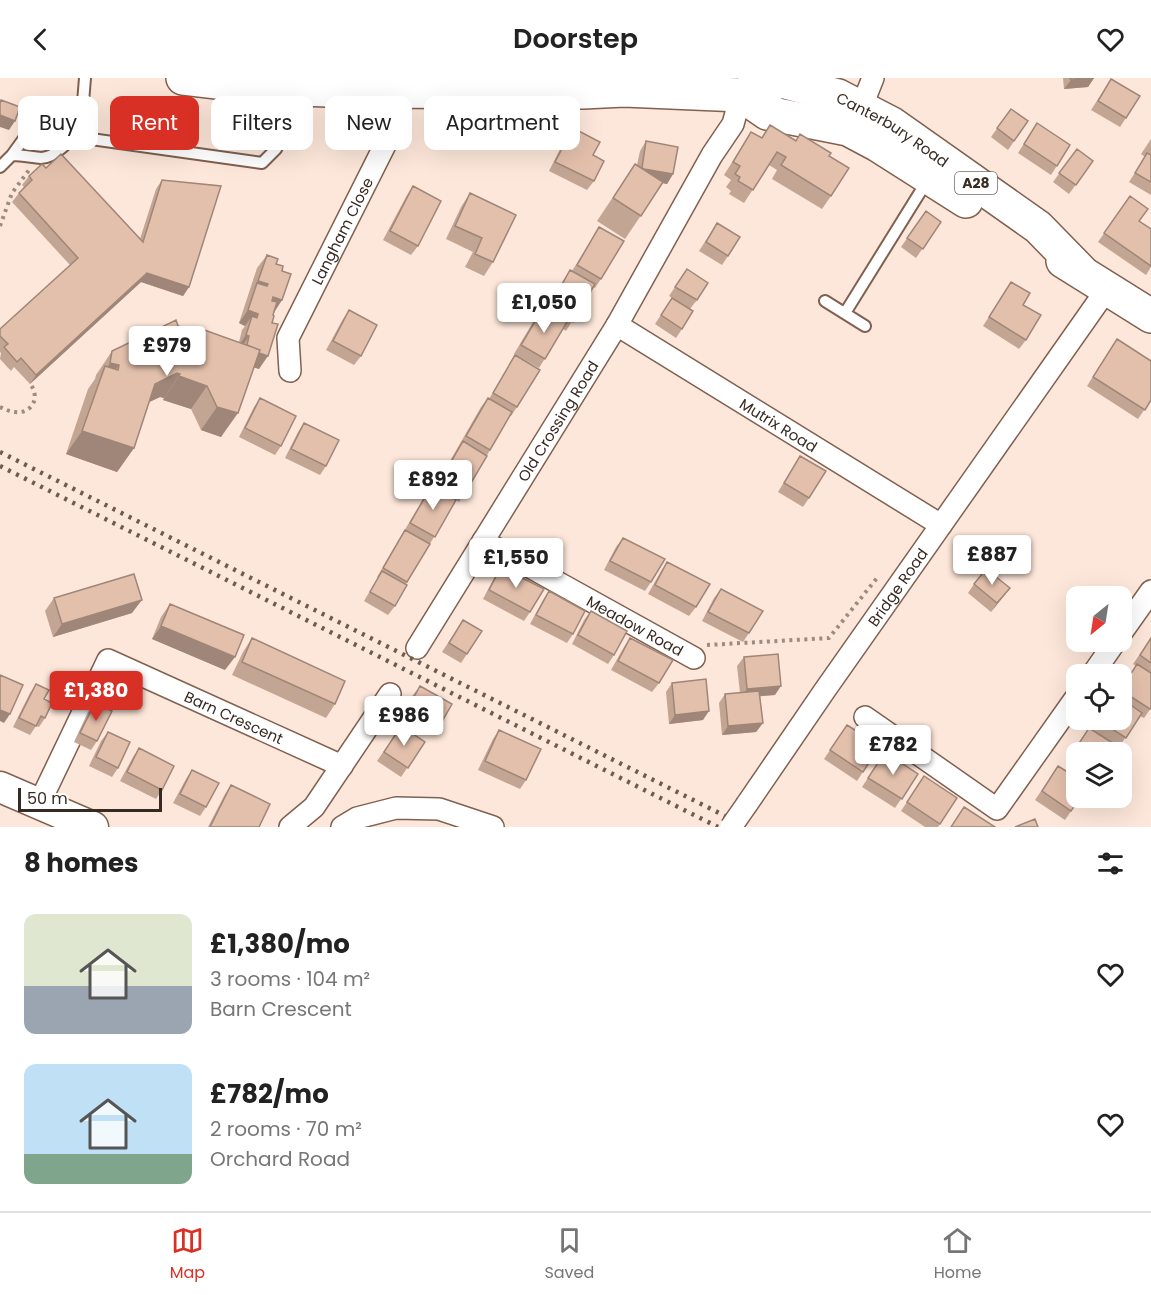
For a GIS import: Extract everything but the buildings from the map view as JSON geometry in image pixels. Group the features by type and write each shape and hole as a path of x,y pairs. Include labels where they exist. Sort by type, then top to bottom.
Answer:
{"highway":[{"path":"183,78 291,88 400,91 486,85 583,92 624,90 741,95 782,81"},
{"name":"Canterbury Road","path":"782,81 838,96 854,119 878,145 1002,225 1150,314"},
{"name":"Canterbury Road","path":"741,95 767,113 892,124 1038,227 1094,280"}],"street":[{"path":"782,81 821,78"},
{"path":"854,119 873,78"},
{"name":"Langham Close","path":"290,371 288,338 399,117 400,91"},
{"name":"Old Crossing Road","path":"417,648 617,325 712,155 733,124 741,95"},
{"name":"Bridge Road","path":"730,827 941,525 1094,280"},
{"name":"Mutrix Road","path":"617,325 941,525"},
{"name":"Meadow Road","path":"483,541 694,658"},
{"path":"1132,618 1151,591"},
{"name":"Barn Crescent","path":"39,804 108,660 342,766"},
{"path":"290,827 314,807 390,694"},
{"path":"865,717 997,809 1066,712"},
{"path":"0,787 93,827"},
{"path":"342,827 357,818 396,808 439,809 493,827"}],"lane":[{"path":"83,96 85,78"},
{"path":"98,140 262,163 276,149 290,123 291,88"},
{"path":"0,167 18,147"},
{"path":"12,155 43,158 58,150"},
{"name":"Canterbury Road","path":"845,314 929,178"},
{"path":"825,301 865,326"}],"path":[{"path":"0,226 12,193 38,157"},
{"path":"0,407 16,413 28,409 36,398 32,385"},
{"path":"694,658 704,645 829,638 881,573"}],"railway":[{"path":"0,452 747,827"},
{"path":"0,466 718,827"}]}
